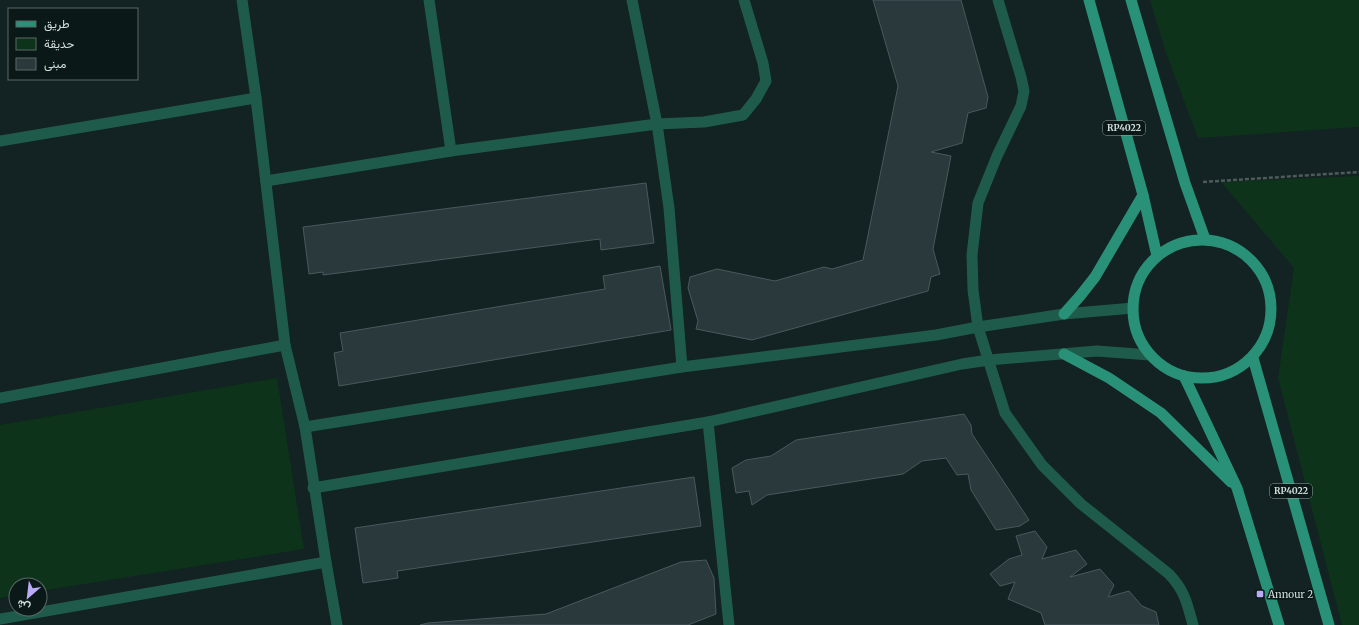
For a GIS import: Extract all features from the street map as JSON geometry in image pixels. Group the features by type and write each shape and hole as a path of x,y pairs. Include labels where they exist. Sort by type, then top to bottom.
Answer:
{"main road":[{"name":"RP4022","path":"1089,0 1143,195 1157,256"},
{"path":"1131,0 1185,183 1205,239"},
{"path":"1064,314 1095,277 1143,195"},
{"path":"1205,239 1228,244 1247,256 1262,273 1271,294 1272,317 1266,339 1253,358 1238,369 1221,377 1204,379 1184,376 1171,371 1150,355 1140,341 1134,325 1133,308 1135,292 1140,277 1157,256 1182,242 1205,239"},
{"path":"1064,354 1108,378 1161,413 1237,488"},
{"name":"RP4022","path":"1253,358 1329,625"},
{"path":"1184,376 1237,488 1279,625"}],"street":[{"path":"242,0 256,98 286,345 305,427 313,488 337,625"},
{"path":"429,0 451,151"},
{"path":"632,0 657,124 669,208 682,367"},
{"path":"266,181 451,151 657,124 704,122 743,115 756,99 766,81 763,62 744,0"},
{"path":"998,0 1024,91 1022,106 997,156 978,203 972,255 973,290 978,327 1005,413 1042,465 1081,504 1169,574 1178,584 1186,597 1193,625"},
{"path":"0,141 256,98"},
{"path":"305,427 682,367 936,336 978,327 1064,314 1133,308"},
{"path":"0,398 286,345"},
{"path":"313,488 708,422 962,364 989,360 1097,351 1150,355"},
{"path":"708,422 729,625"},
{"path":"0,619 326,562"}],"path":[{"path":"1185,183 1359,172"}],"green space":[{"path":"1150,0 1359,0 1359,127 1198,138 1165,50"},
{"path":"1359,176 1359,625 1342,625 1278,378 1294,268 1221,182"},
{"path":"277,378 304,549 48,590 48,577 8,577 8,596 0,598 0,425"}],"building":[{"path":"873,0 961,0 988,97 986,108 968,113 962,143 931,152 951,156 933,249 940,274 931,277 928,291 752,340 696,329 698,321 688,288 690,277 717,269 775,281 824,267 832,269 863,260 898,86"},
{"path":"646,183 654,243 601,250 600,239 323,275 323,272 309,274 303,227"},
{"path":"660,266 671,330 339,386 334,353 343,351 340,333 605,289 603,276"},
{"path":"964,414 971,425 972,434 1029,520 1020,526 996,530 971,490 968,474 957,475 946,458 922,461 903,474 767,495 752,505 749,491 736,493 732,468 746,460 771,456 796,440"},
{"path":"694,477 701,526 397,571 398,578 363,583 355,528"},
{"path":"1035,531 1047,547 1042,559 1076,550 1087,564 1070,577 1100,569 1114,585 1108,597 1129,591 1142,606 1156,612 1159,625 1045,625 1041,613 1008,599 1015,582 1000,586 990,574 1009,559 1022,555 1016,536"},
{"path":"706,560 714,578 716,614 688,625 420,625 428,623 546,614 681,562"}],"place":[{"name":"Annour 2","path":"1260,594"}]}
